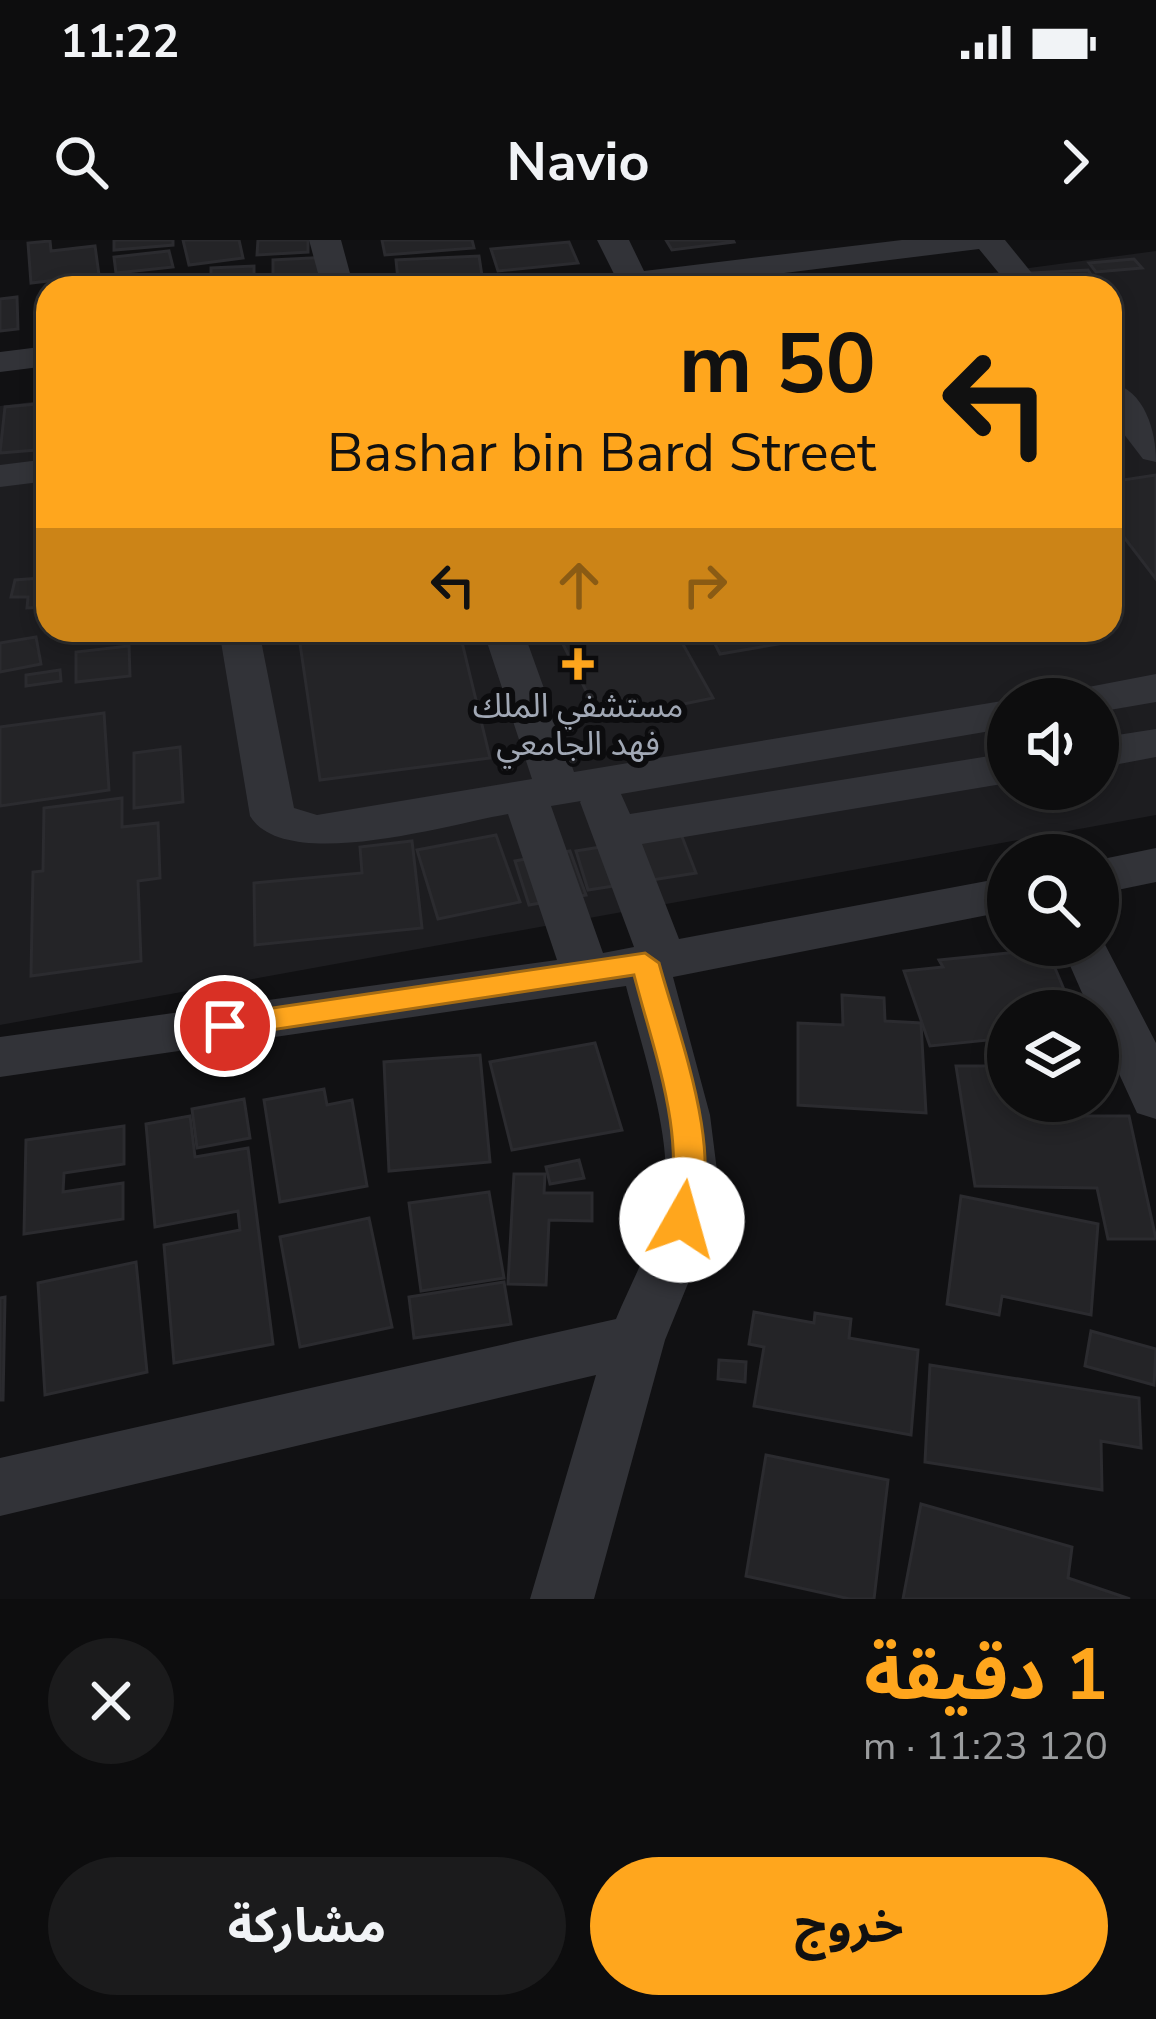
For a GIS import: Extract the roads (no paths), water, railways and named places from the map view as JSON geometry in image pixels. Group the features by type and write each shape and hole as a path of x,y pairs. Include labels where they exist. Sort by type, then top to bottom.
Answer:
{"street":[{"path":"325,240 335,276"},
{"path":"613,240 631,276"},
{"path":"677,276 984,240 1017,276"},
{"path":"0,362 36,358"},
{"path":"1122,384 1156,417"},
{"path":"1122,407 1156,451"},
{"path":"0,476 36,472"},
{"path":"241,642 273,816 289,827 317,831 987,718"},
{"path":"507,642 560,790 586,975"},
{"path":"1119,695 1156,688"},
{"path":"1119,749 1156,743"},
{"path":"615,832 987,771"},
{"path":"560,790 615,832 654,962 684,1114 692,1186 673,1254 636,1340 562,1599"},
{"path":"1119,873 1156,866"},
{"path":"0,1058 586,975 987,898"},
{"path":"1095,966 1156,1098"},
{"path":"0,1487 636,1340"}],"place":[{"name":"مستشفي الملك فهد الجامعي","path":"578,664"}]}
